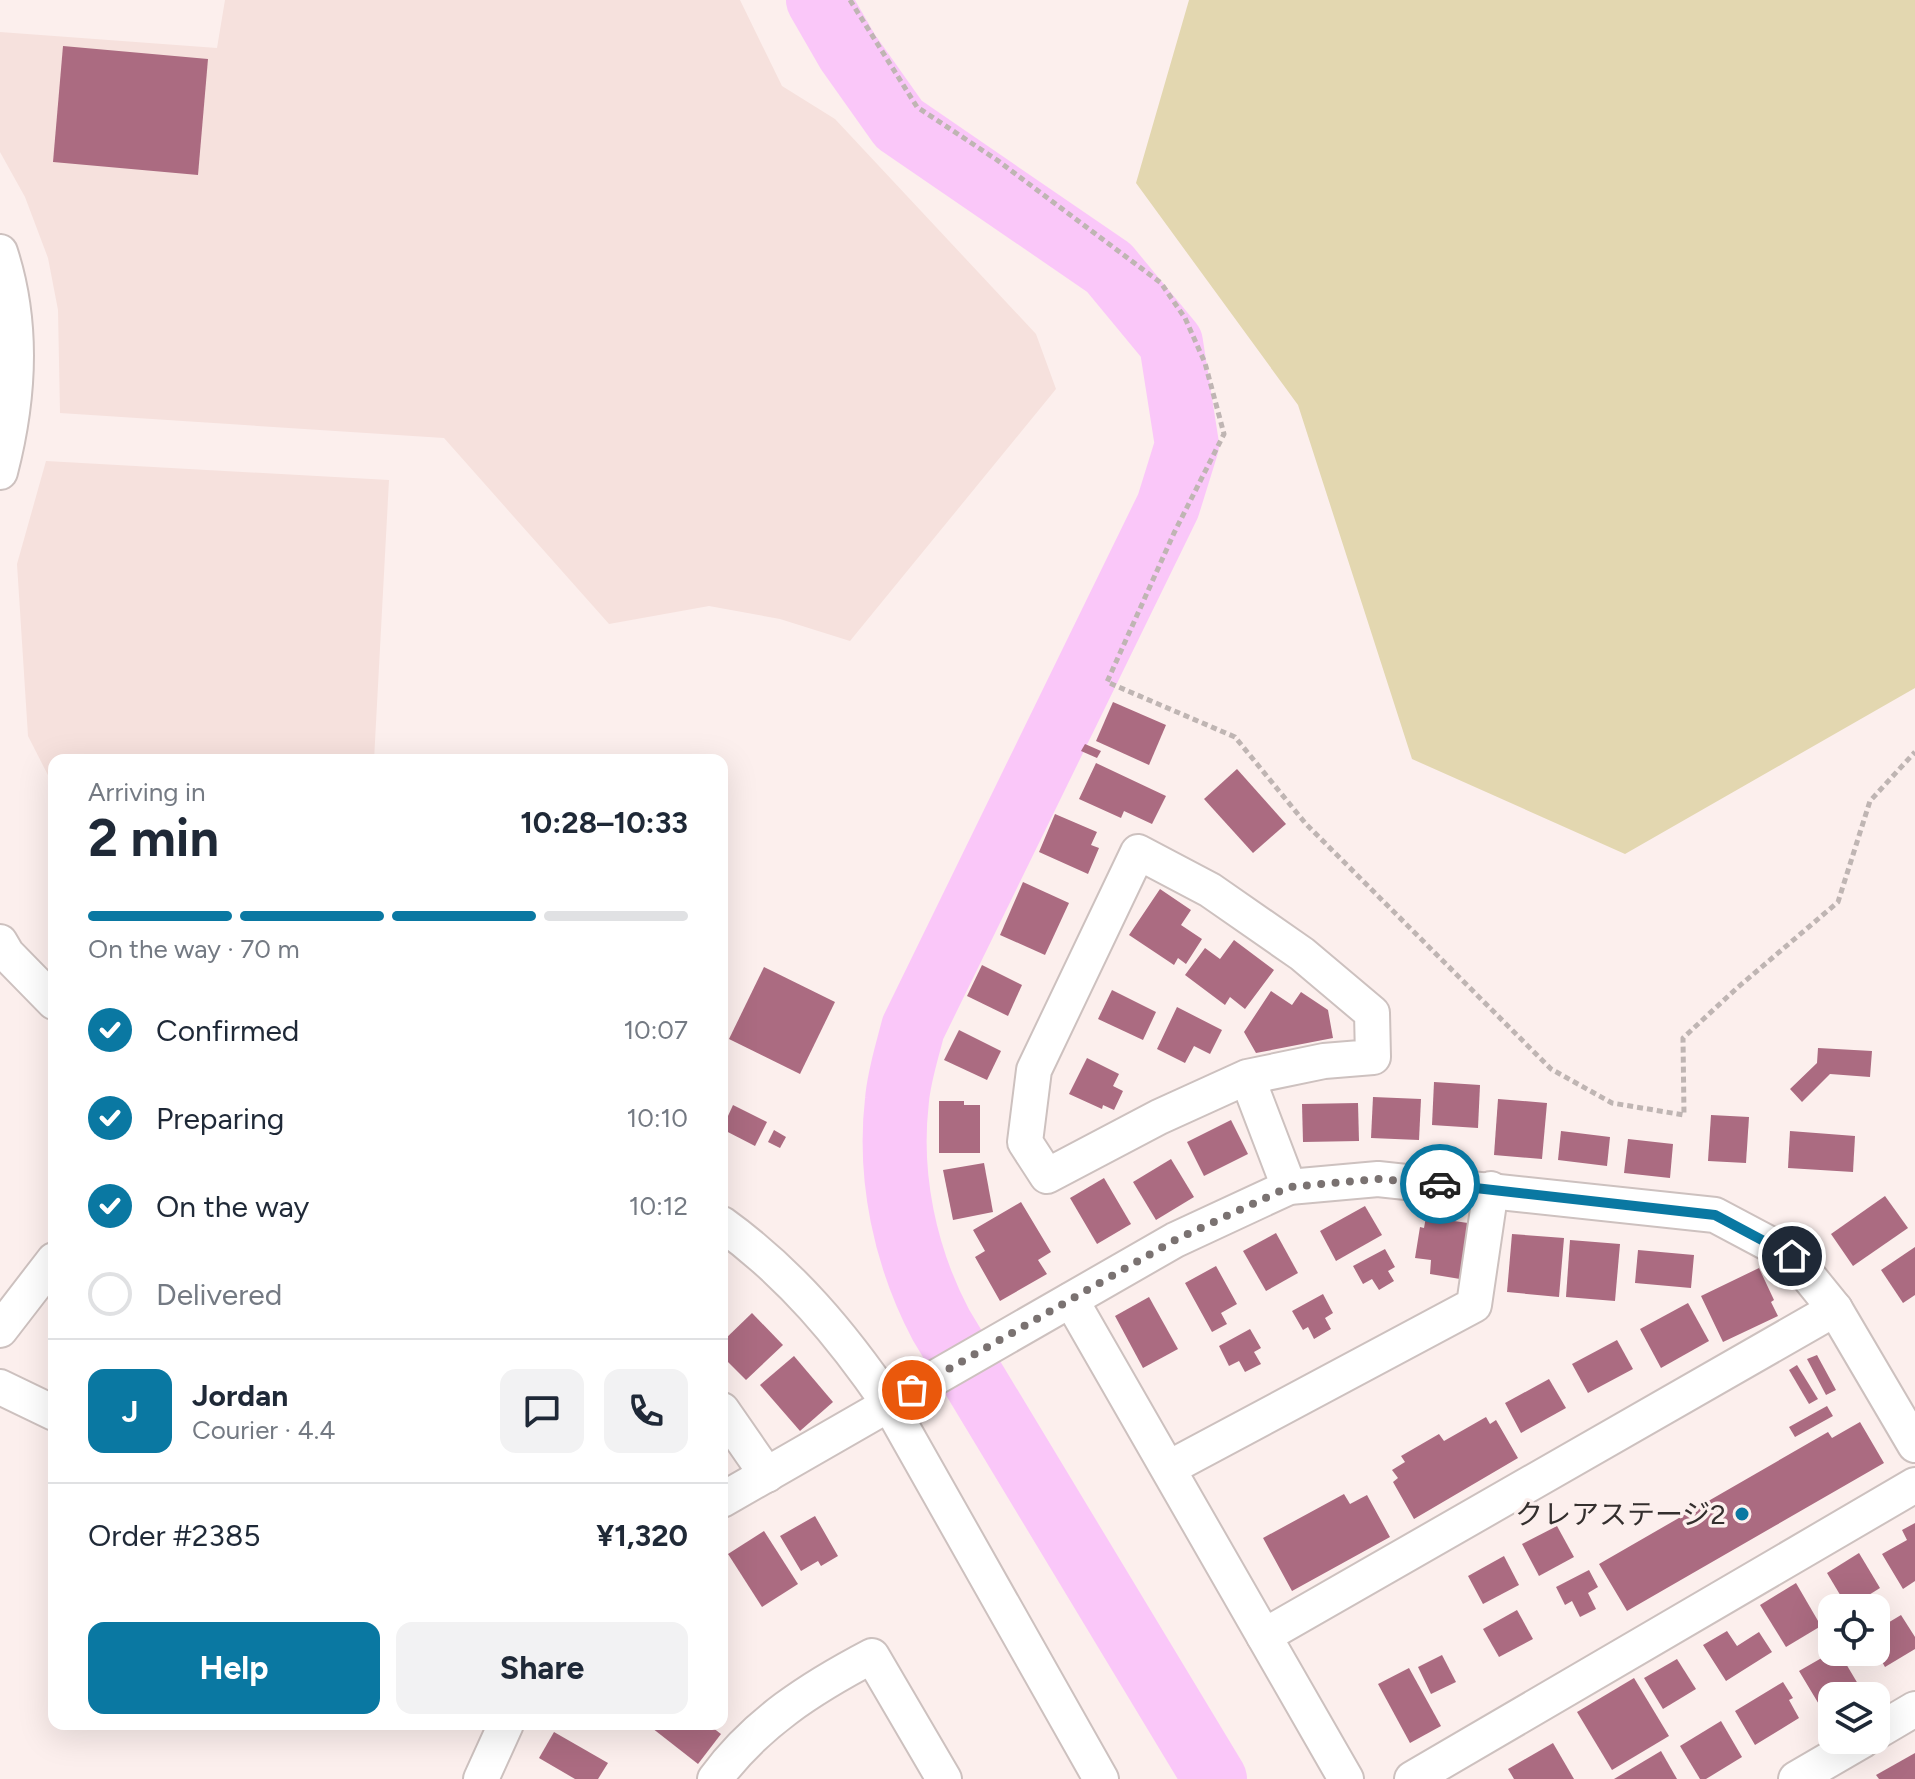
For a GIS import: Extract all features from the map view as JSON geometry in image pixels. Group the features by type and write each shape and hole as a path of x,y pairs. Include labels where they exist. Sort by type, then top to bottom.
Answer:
{"street":[{"path":"0,252 13,304 16,376 12,428 0,472"},
{"path":"1138,852 1210,890 1302,954 1372,1013 1373,1057 1324,1061 1247,1077 1159,1117 1047,1176 1025,1142 1034,1070 1138,852"},
{"path":"0,942 7,954 48,996"},
{"path":"1247,1077 1289,1187"},
{"path":"728,1497 1175,1240 1289,1187 1378,1179 1715,1215 1792,1256 1835,1309 1915,1445"},
{"path":"1169,1468 1474,1305 1491,1189"},
{"path":"728,1229 774,1266 812,1303 855,1355 889,1404 1101,1779"},
{"path":"0,1330 48,1268"},
{"path":"1071,1300 1346,1779"},
{"path":"1264,1636 1835,1309"},
{"path":"0,1387 48,1410"},
{"path":"728,1419 767,1475"},
{"path":"1412,1779 1915,1485"},
{"path":"715,1779 740,1748 775,1715 820,1684 872,1656 944,1779"},
{"path":"1890,1724 1915,1709"},
{"path":"481,1779 503,1730"},
{"path":"1796,1779 1839,1754"}],"path":[{"path":"850,0 917,107 997,160 1161,283 1185,318 1205,363 1224,434 1174,533 1107,682 1235,737 1306,824 1551,1069 1612,1103 1684,1115 1683,1038 1838,902 1870,801 1915,752"}],"shaded area":[{"path":"225,0 740,0 782,86 835,119 1036,334 1056,389 850,641 780,619 709,606 609,624 444,438 60,413 58,310 48,258 25,197 0,152 0,32 217,48"},
{"path":"1189,0 1915,0 1915,688 1625,854 1412,759 1298,405 1136,183"},
{"path":"46,461 389,480 374,754 48,754 48,775 28,736 17,564"}],"building":[{"path":"63,46 208,59 198,175 53,162"},
{"path":"1113,702 1166,725 1149,765 1096,741"},
{"path":"1085,744 1101,751 1097,758 1081,751"},
{"path":"1096,763 1166,796 1152,824 1124,811 1121,818 1079,799"},
{"path":"1237,769 1286,824 1253,853 1204,799"},
{"path":"1055,814 1097,832 1091,845 1099,848 1088,874 1039,852"},
{"path":"1023,882 1069,903 1045,955 1000,935"},
{"path":"1160,889 1191,910 1181,925 1202,939 1186,964 1178,958 1174,965 1129,935"},
{"path":"1234,940 1274,970 1245,1009 1230,997 1225,1005 1185,975 1205,948 1220,959"},
{"path":"982,965 1022,985 1008,1016 967,996"},
{"path":"764,967 835,1002 800,1074 729,1039"},
{"path":"1112,990 1156,1012 1143,1040 1098,1019"},
{"path":"1271,991 1292,1005 1301,992 1328,1010 1333,1038 1256,1053 1244,1032"},
{"path":"1177,1007 1222,1030 1210,1054 1194,1046 1185,1063 1157,1049"},
{"path":"959,1030 1001,1051 987,1080 944,1060"},
{"path":"1818,1048 1872,1051 1870,1077 1830,1074 1802,1102 1790,1089 1817,1063"},
{"path":"1087,1058 1119,1074 1113,1086 1123,1091 1114,1110 1103,1105 1102,1109 1069,1094"},
{"path":"1434,1082 1480,1085 1478,1128 1432,1125"},
{"path":"1373,1097 1421,1099 1419,1140 1371,1138"},
{"path":"1498,1099 1547,1103 1542,1159 1494,1155"},
{"path":"939,1101 964,1101 964,1105 980,1105 980,1153 939,1153"},
{"path":"1358,1103 1359,1141 1303,1142 1302,1104"},
{"path":"733,1105 767,1122 755,1146 728,1132 728,1116"},
{"path":"1711,1115 1749,1117 1746,1163 1708,1161"},
{"path":"1231,1120 1248,1154 1204,1176 1187,1142"},
{"path":"774,1130 786,1137 780,1148 768,1142"},
{"path":"1561,1131 1610,1137 1607,1166 1558,1160"},
{"path":"1790,1131 1855,1136 1853,1172 1788,1168"},
{"path":"1628,1139 1673,1144 1670,1178 1624,1173"},
{"path":"1171,1159 1194,1197 1156,1220 1133,1182"},
{"path":"984,1163 993,1212 953,1220 943,1170"},
{"path":"1104,1178 1131,1224 1097,1244 1070,1198"},
{"path":"1885,1196 1908,1228 1853,1266 1831,1234"},
{"path":"1021,1202 1051,1252 1038,1260 1047,1274 1000,1301 975,1257 985,1251 973,1230"},
{"path":"1365,1206 1382,1235 1336,1261 1320,1231"},
{"path":"1426,1217 1468,1223 1460,1279 1430,1274 1431,1260 1415,1258 1420,1227 1424,1228"},
{"path":"1276,1233 1298,1273 1266,1291 1243,1251"},
{"path":"1512,1234 1564,1238 1559,1297 1507,1292"},
{"path":"1570,1240 1620,1244 1615,1301 1566,1297"},
{"path":"1915,1247 1915,1295 1903,1303 1881,1270"},
{"path":"1385,1249 1395,1267 1388,1271 1394,1281 1379,1290 1372,1279 1363,1284 1353,1266"},
{"path":"1638,1250 1694,1255 1691,1288 1635,1283"},
{"path":"1216,1266 1237,1304 1221,1313 1227,1324 1212,1332 1185,1283"},
{"path":"1759,1268 1778,1316 1723,1342 1701,1296"},
{"path":"1323,1294 1333,1313 1325,1318 1331,1329 1314,1339 1308,1327 1303,1330 1292,1311"},
{"path":"1149,1297 1178,1349 1143,1368 1115,1316"},
{"path":"1688,1303 1709,1341 1661,1368 1640,1329"},
{"path":"752,1313 783,1345 746,1380 728,1362 728,1336"},
{"path":"1250,1329 1261,1348 1254,1352 1261,1364 1245,1372 1239,1361 1229,1366 1219,1346"},
{"path":"1617,1340 1633,1369 1588,1393 1572,1364"},
{"path":"1817,1355 1836,1390 1826,1395 1807,1359"},
{"path":"794,1356 833,1402 800,1431 760,1385"},
{"path":"1797,1365 1818,1399 1809,1404 1789,1370"},
{"path":"1549,1379 1566,1408 1521,1433 1505,1403"},
{"path":"1827,1406 1833,1416 1795,1437 1789,1427"},
{"path":"1486,1417 1490,1424 1496,1420 1518,1458 1414,1519 1393,1482 1398,1478 1392,1470 1405,1462 1401,1456 1439,1434 1444,1441"},
{"name":"クレアステージ2","path":"1860,1422 1884,1463 1627,1611 1599,1564 1828,1432 1832,1438"},
{"path":"1344,1494 1350,1504 1367,1495 1390,1537 1292,1591 1263,1538"},
{"path":"815,1516 838,1556 821,1566 818,1561 801,1571 780,1536"},
{"path":"1915,1523 1915,1581 1903,1589 1882,1554 1907,1540 1902,1530"},
{"path":"1557,1526 1574,1557 1539,1576 1522,1544"},
{"path":"764,1531 798,1584 762,1607 728,1554"},
{"path":"1859,1553 1880,1588 1870,1594 1840,1594 1827,1573"},
{"path":"1504,1556 1519,1585 1483,1604 1468,1576"},
{"path":"1589,1570 1598,1587 1588,1593 1596,1609 1580,1617 1572,1601 1565,1605 1556,1587"},
{"path":"1796,1583 1818,1621 1818,1628 1786,1647 1760,1605"},
{"path":"1517,1610 1533,1639 1499,1657 1483,1629"},
{"path":"1901,1615 1915,1637 1915,1649 1890,1664 1890,1622"},
{"path":"1727,1631 1737,1646 1759,1632 1772,1652 1726,1681 1703,1645"},
{"path":"1442,1655 1456,1682 1431,1694 1418,1667"},
{"path":"1677,1659 1696,1689 1663,1709 1644,1678"},
{"path":"1818,1660 1818,1666 1847,1666 1857,1682 1818,1682 1818,1703 1799,1671"},
{"path":"1409,1668 1441,1726 1410,1743 1378,1684"},
{"path":"1634,1678 1669,1736 1612,1770 1577,1712"},
{"path":"1783,1682 1793,1698 1789,1700 1799,1718 1755,1745 1735,1711"},
{"path":"1721,1721 1742,1757 1706,1779 1700,1779 1680,1746"},
{"path":"655,1730 716,1730 721,1734 698,1764"},
{"path":"554,1732 608,1763 598,1779 575,1779 539,1758"},
{"path":"1553,1743 1574,1779 1514,1779 1508,1769"},
{"path":"1661,1751 1677,1779 1614,1779"},
{"path":"1915,1753 1915,1779 1879,1779 1876,1775"}],"waterway":[{"path":"818,0 848,52 899,124 1109,268 1171,343 1187,445 1168,506 913,1028 898,1091 895,1158 897,1187 909,1244 928,1299 941,1325 1215,1779"}],"way so far":[{"path":"912,1390 1175,1240 1289,1187 1378,1179 1440,1184"}],"place":[{"name":"クレアステージ2","path":"1742,1514"}],"route":[{"path":"1440,1184 1715,1215 1792,1256"}]}
